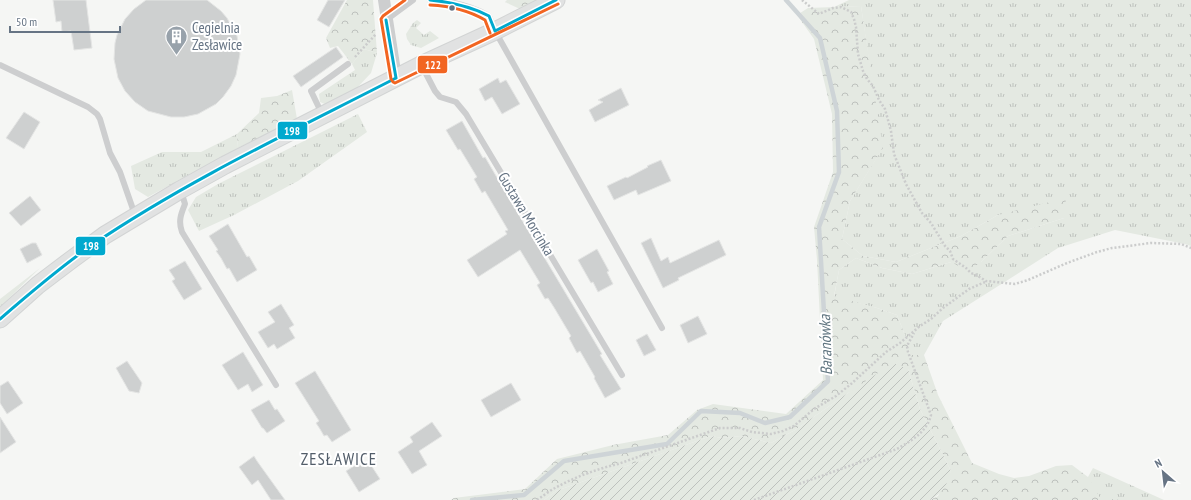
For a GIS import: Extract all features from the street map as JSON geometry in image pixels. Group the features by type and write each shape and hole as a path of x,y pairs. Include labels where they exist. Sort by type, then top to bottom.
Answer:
{"street":[{"path":"384,0 396,78"},
{"path":"0,319 38,285 105,235 180,190 225,165 421,65 556,0"}],"lane":[{"path":"386,20 413,0"},
{"path":"430,0 444,1 466,6 482,11 489,16 495,30 662,328"},
{"path":"0,64 88,107 97,114 103,126 110,153 120,172 135,217"},
{"path":"323,115 311,91 348,64"},
{"name":"Gustawa Morcinka","path":"421,65 435,91 440,97 456,102 466,114 622,375"},
{"path":"180,190 185,204 180,217 182,232 276,385"}],"path":[{"path":"802,0 819,14 841,6 851,12 856,27 858,54 863,71 885,109 891,131 894,154 906,184 922,213 931,223 945,246 950,251 952,259 971,273 986,281 1016,284 1097,252 1125,246 1152,243 1180,244 1191,248"},
{"path":"348,64 378,30"},
{"path":"537,500 554,488 603,468 625,462 720,428 740,428 752,432 771,434 794,426 814,409 836,396 861,376 886,352 900,343 943,308 976,285 986,281"},
{"path":"754,500 897,449 914,439 930,420 931,415 907,349 914,331"}],"green space":[{"path":"347,0 373,0 377,53 364,49 352,64 338,46 330,48 326,38"},
{"path":"507,0 540,0 520,9 505,2"},
{"path":"849,0 1191,0 1191,246 1115,230 1058,248 943,321 924,355 910,355 908,343 897,315 877,308 834,297 839,270 856,258 882,268 912,274 951,262 981,262 1008,236 1064,218 998,215 961,236 896,262 863,256 842,239 850,201 882,149 861,6 834,7"},
{"path":"861,6 883,148 850,201 842,239 863,256 896,262 961,236 998,215 1066,198 1064,218 1008,236 981,262 968,271 951,262 912,274 882,268 856,258 839,270 834,296 897,315 908,343 910,355 924,355 938,395 972,463 999,474 1014,478 1029,476 1056,466 1072,465 1088,477 1100,498 1121,500 930,500 938,496 951,471 920,409 908,369 848,393 795,430 771,443 741,436 722,438 711,436 556,491 544,500 451,500 454,498 525,489 557,459 613,445 668,435 697,410 713,404 786,414 823,380 814,227 833,172 832,114 814,39 797,15 808,8"},
{"path":"417,20 421,23 416,28 424,35 430,31 439,38 421,48 411,45 406,34 413,23"},
{"path":"364,49 377,53 371,73 356,89 327,105 320,102 319,94 355,70 352,64"},
{"path":"292,90 297,119 238,148 237,134 259,113 261,98 277,96"},
{"path":"358,114 367,132 298,181 234,215 199,231 188,210 196,197 218,184"},
{"path":"237,134 238,148 148,197 135,189 131,166 162,152 201,152"},
{"path":"40,268 0,307 0,299"},
{"path":"893,363 908,369 920,409 951,471 944,488 930,500 544,500 556,491 711,436 722,438 741,436 771,443 795,430"},
{"path":"1093,468 1164,500 1075,500"}],"building":[{"path":"53,0 86,0 92,48 74,50 71,31 62,32 61,21 56,22"},
{"name":"Cegielnia Zesławice","path":"146,0 207,0 227,18 237,36 240,54 236,75 231,86 216,104 198,114 184,117 171,117 148,111 135,102 125,91 118,78 114,59 115,43 117,35 125,19 134,9"},
{"path":"328,0 345,0 329,27 317,20"},
{"path":"336,47 343,57 301,87 293,76"},
{"path":"498,78 500,83 506,80 520,104 502,114 492,97 485,101 479,89"},
{"path":"621,88 629,105 595,122 589,110 603,102 598,100"},
{"path":"24,112 40,122 24,149 6,138"},
{"path":"462,121 602,354 600,355 621,389 605,398 580,351 577,353 569,338 571,336 555,309 548,298 545,299 537,285 540,283 520,250 478,277 467,260 507,234 505,231 508,230 485,191 482,193 474,179 477,177 460,149 458,150 446,130"},
{"path":"661,160 671,181 638,195 636,190 614,200 607,186 626,177 627,178 648,167 647,166"},
{"path":"30,196 41,210 21,226 9,213"},
{"path":"228,224 247,257 249,256 257,270 237,282 229,268 227,269 216,251 218,250 209,236"},
{"path":"651,238 661,261 668,257 670,263 719,240 726,255 678,278 679,280 663,288 641,243"},
{"path":"32,243 36,243 42,255 27,263 20,249"},
{"path":"597,249 609,271 607,272 613,284 598,292 578,260"},
{"path":"185,261 202,289 184,300 172,281 175,279 169,270"},
{"path":"281,304 294,325 289,328 295,338 277,349 274,344 268,348 258,332 275,322 268,312"},
{"path":"698,316 707,334 688,343 680,325"},
{"path":"647,334 656,350 644,356 636,340"},
{"path":"243,352 263,385 252,392 248,384 238,390 222,365"},
{"path":"127,361 142,383 139,393 129,391 116,368"},
{"path":"315,371 351,430 332,442 327,435 324,436 316,423 319,421 295,383"},
{"path":"8,381 23,403 7,414 0,403 0,386"},
{"path":"511,383 521,400 491,417 481,400"},
{"path":"269,400 275,410 277,409 285,421 267,433 262,428 251,410"},
{"path":"0,417 16,442 0,453"},
{"path":"432,422 442,436 419,451 427,465 412,474 398,452 413,442 410,437"},
{"path":"254,456 285,500 271,500 258,480 252,485 239,467"},
{"path":"369,462 380,479 359,492 346,471 359,463 362,467"}],"waterway":[{"name":"Baranówka","path":"472,500 524,495 564,461 667,444 701,411 740,413 765,423 790,417 828,381 819,227 839,172 837,111 820,38 786,0"}],"transit line":[{"name":"122","path":"405,0 381,19 391,79 395,83 558,4"},
{"name":"198","path":"430,0 460,5 489,16 495,31"},
{"name":"198","path":"495,31 556,0"},
{"name":"122","path":"430,5 458,9 479,17 485,20 490,33"},
{"name":"198","path":"386,20 396,78"},
{"name":"198","path":"0,319 68,263 128,221 241,157 396,78"}],"place":[{"name":"Cegielnia Zesławice","path":"177,56"}],"district":[{"name":"ZESŁAWICE","path":"339,459"}]}
